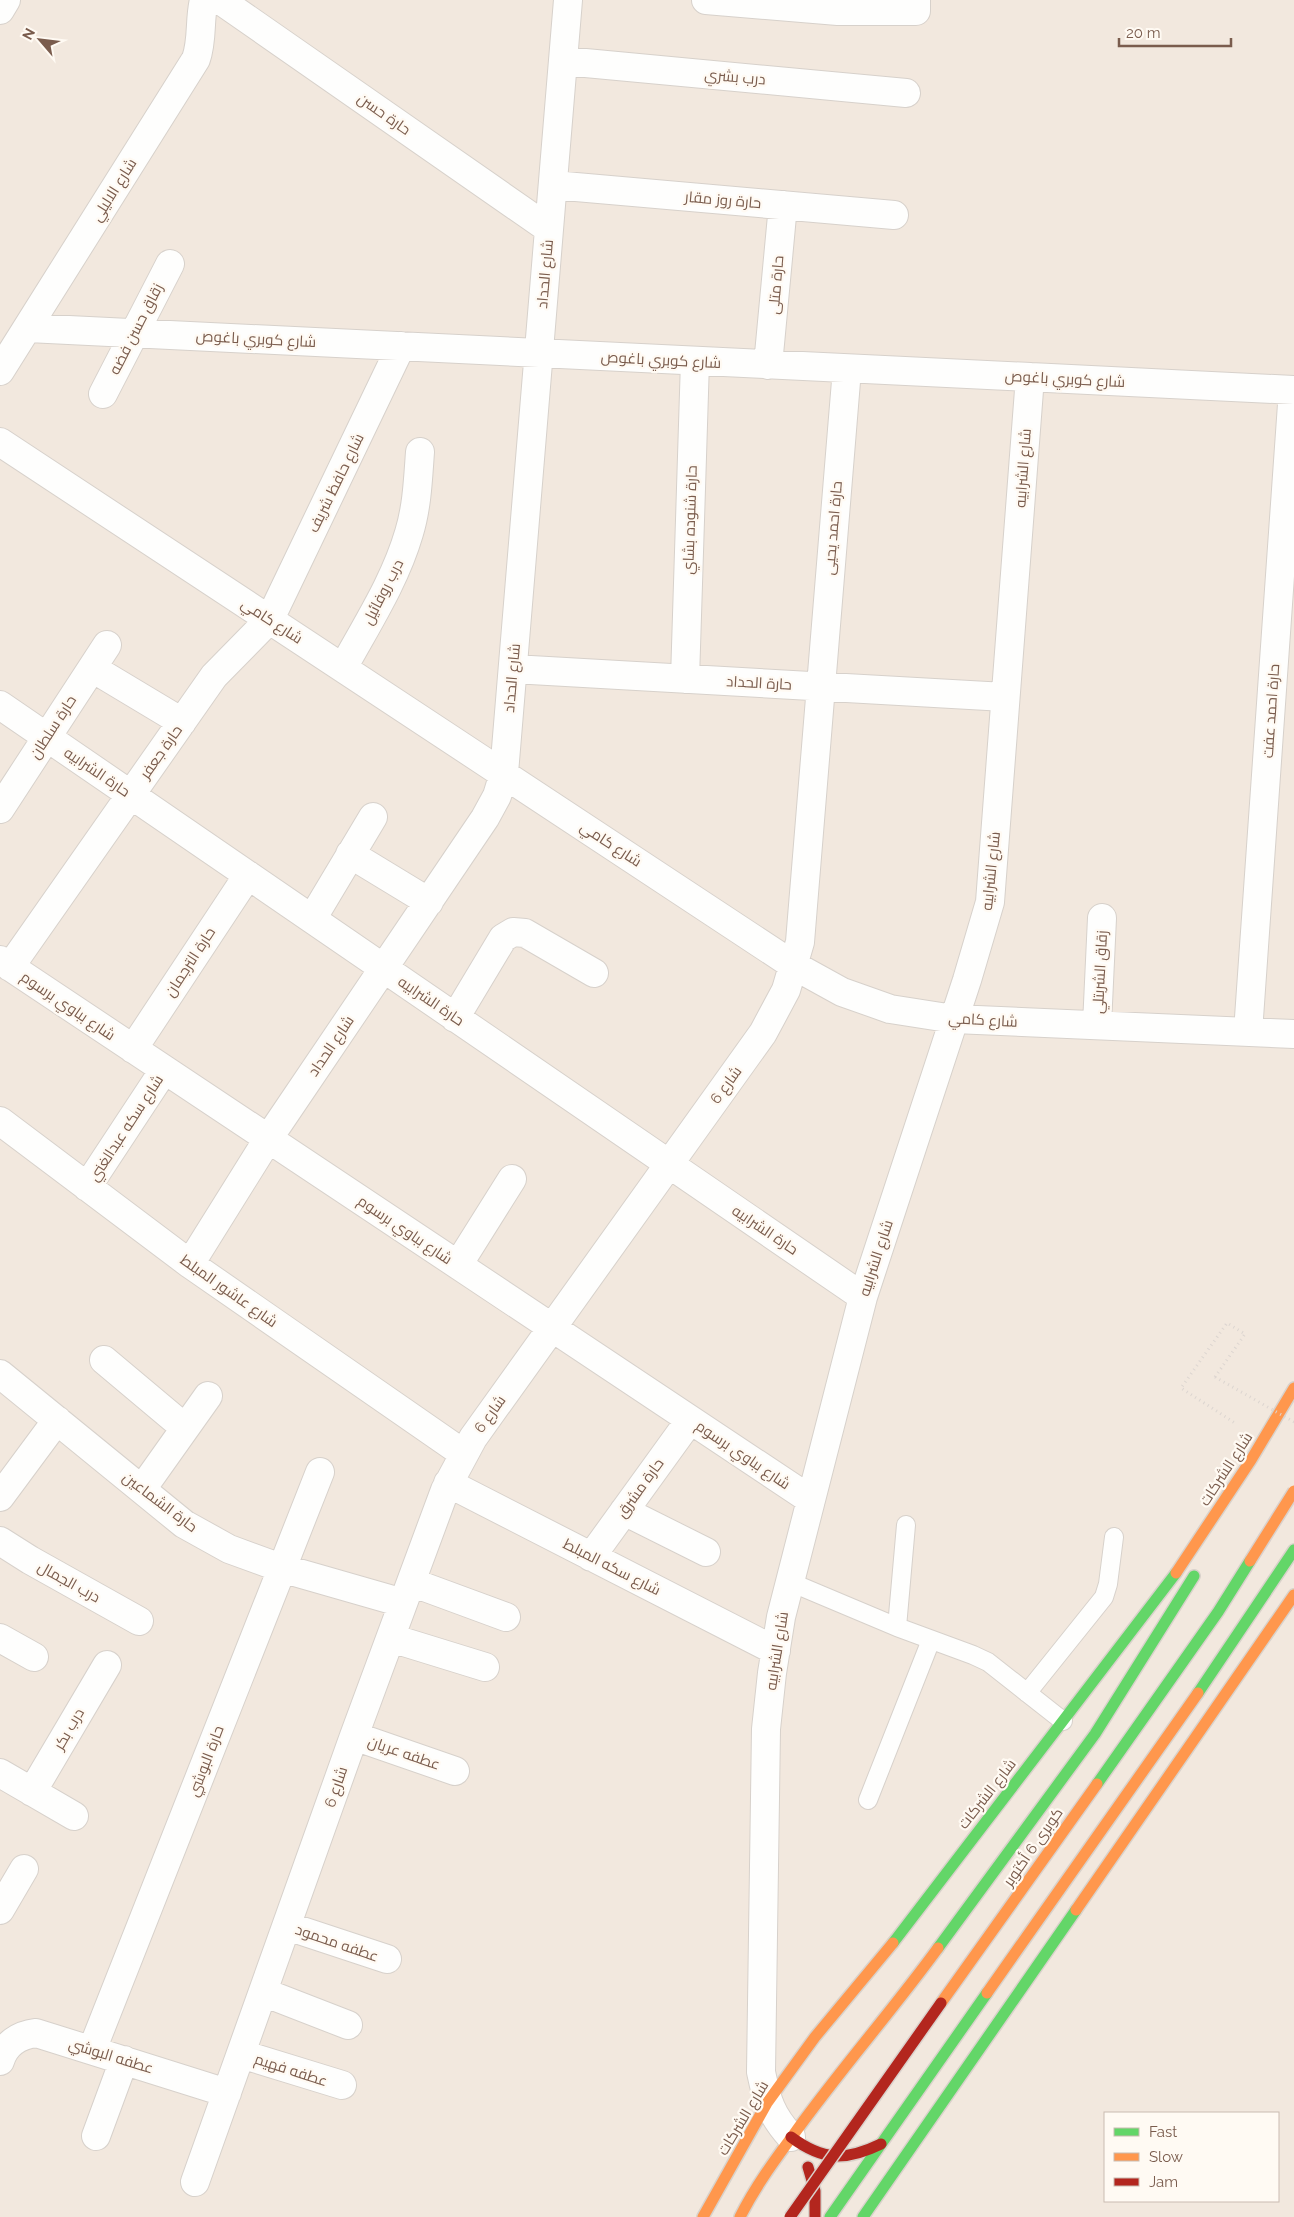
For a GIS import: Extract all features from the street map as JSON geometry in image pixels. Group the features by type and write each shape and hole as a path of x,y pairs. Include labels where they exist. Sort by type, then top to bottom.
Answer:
{"main road":[{"name":"شارع الشركات","path":"703,2217 768,2103 815,2037 873,1968 1165,1589 1263,1440 1294,1388"},
{"name":"كوبرى 6 أكتوبر","path":"790,2217 1218,1612 1294,1491"},
{"path":"830,2217 1204,1684 1294,1550"},
{"path":"740,2217 754,2189 793,2146 822,2095 906,1993 999,1862 1094,1734 1201,1566"},
{"path":"863,2217 1294,1595"},
{"path":"793,2146 803,2147 817,2154 847,2157 865,2153 880,2144"},
{"path":"793,2146 804,2157 813,2179 816,2202 815,2217"},
{"path":"790,2217 795,2193"}],"street":[{"path":"0,10 6,0"},
{"name":"شارع الاليلي","path":"0,370 196,59 202,34 201,12 204,0"},
{"name":"حارة حسن","path":"220,0 549,229"},
{"name":"شارع الحداد","path":"190,1264 268,1139 485,818 497,796 504,773 568,0"},
{"path":"706,0 838,6 916,6"},
{"name":"درب بشري","path":"564,61 906,93"},
{"name":"حارة روز مقار","path":"553,185 894,215"},
{"name":"حارة متلى","path":"768,365 783,205"},
{"name":"زقاق حسن فضه","path":"103,394 170,264"},
{"name":"شارع كوبري باغوص","path":"28,328 1293,390"},
{"name":"شارع حافظ شريف","path":"270,619 401,346"},
{"name":"حارة شنوده بشاي","path":"685,679 695,361"},
{"name":"حارة احمد يحيى","path":"820,686 847,368"},
{"name":"شارع الشرابيه","path":"793,2146 777,2122 768,2103 761,2072 766,1729 776,1651 781,1617 863,1297 954,1019 990,902 1030,377"},
{"name":"حارة احمد عفت","path":"1248,1032 1293,390"},
{"name":"شارع كامي","path":"0,442 793,964 842,992 890,1010 954,1019 1294,1034"},
{"name":"درب روفائيل","path":"343,668 396,570 410,531 418,492 420,452"},
{"name":"حارة جعفر","path":"5,964 131,795 214,676 270,619"},
{"name":"حارة سلطان","path":"0,809 106,645"},
{"path":"92,668 182,722"},
{"name":"حارة الحداد","path":"512,669 1005,697"},
{"name":"شارع 6","path":"195,2182 354,1736 448,1483 472,1438 763,1033 786,990 800,942 820,686"},
{"name":"حارة الشرابيه","path":"0,705 863,1297"},
{"path":"312,919 373,817"},
{"path":"350,854 429,902"},
{"name":"حارة الترجمان","path":"133,1049 248,875"},
{"name":"زقاق الشربتلي","path":"1097,1025 1102,918"},
{"path":"455,1018 503,938 513,932 525,933 594,972"},
{"name":"شارع بباوي برسوم","path":"5,964 811,1500"},
{"name":"شارع سكه عبدالغني","path":"87,1187 164,1070"},
{"name":"شارع عاشور المبلط","path":"0,1121 190,1264 464,1454"},
{"path":"458,1265 512,1179"},
{"path":"104,1360 185,1428"},
{"name":"حارة الشماعين","path":"0,1374 184,1524 229,1550 281,1568 407,1593 506,1617"},
{"path":"142,1490 208,1396"},
{"path":"0,1497 57,1420"},
{"name":"حارة مشرق","path":"591,1557 690,1420"},
{"name":"حارة البوشي","path":"92,2050 320,1472"},
{"name":"شارع سكه المبلط","path":"448,1483 776,1651"},
{"path":"624,1511 706,1552"},
{"name":"درب الجمال","path":"0,1541 138,1621"},
{"path":"0,1638 34,1657"},
{"path":"391,1638 485,1667"},
{"name":"درب بكر","path":"32,1792 107,1665"},
{"name":"عطفه عريان","path":"354,1736 455,1771"},
{"path":"0,1773 74,1816"},
{"path":"0,1910 24,1869"},
{"name":"عطفه محمود","path":"287,1926 387,1960"},
{"path":"263,1992 348,2025"},
{"name":"عطفه البوشي","path":"1,2058 7,2046 15,2039 25,2034 36,2033 227,2093"},
{"name":"عطفه فهيم","path":"241,2054 342,2086"},
{"path":"96,2136 124,2060"}],"lane":[{"path":"897,1627 906,1525"},
{"path":"1027,1693 1104,1597 1108,1584 1114,1537"},
{"path":"790,1582 897,1627 988,1662 1063,1720"},
{"path":"868,1800 931,1640"}],"path":[{"path":"1263,1440 1181,1388 1227,1323 1245,1334 1215,1377 1294,1422"}],"shaded area":[{"path":"0,0 1294,0 1294,2217 0,2217"}],"traffic: fast":[{"path":"1198,1693 1294,1550"},
{"path":"1097,1784 1218,1612 1250,1561"},
{"path":"893,1943 1176,1573"},
{"path":"938,1948 1095,1734 1194,1576"},
{"path":"863,2217 1076,1910"},
{"path":"830,2217 987,1993"}],"traffic: slow":[{"path":"1176,1573 1251,1460 1294,1388"},
{"path":"1250,1561 1294,1491"},
{"path":"1076,1910 1294,1595"},
{"path":"987,1993 1198,1693"},
{"path":"941,2003 1097,1784"},
{"path":"703,2217 767,2103 815,2037 893,1943"},
{"path":"740,2217 772,2164 829,2087 938,1948"}],"traffic: jam":[{"path":"790,2217 941,2003"},
{"path":"791,2137 814,2151 835,2156 846,2156 881,2144"},
{"path":"808,2167 815,2191 815,2217"}]}
